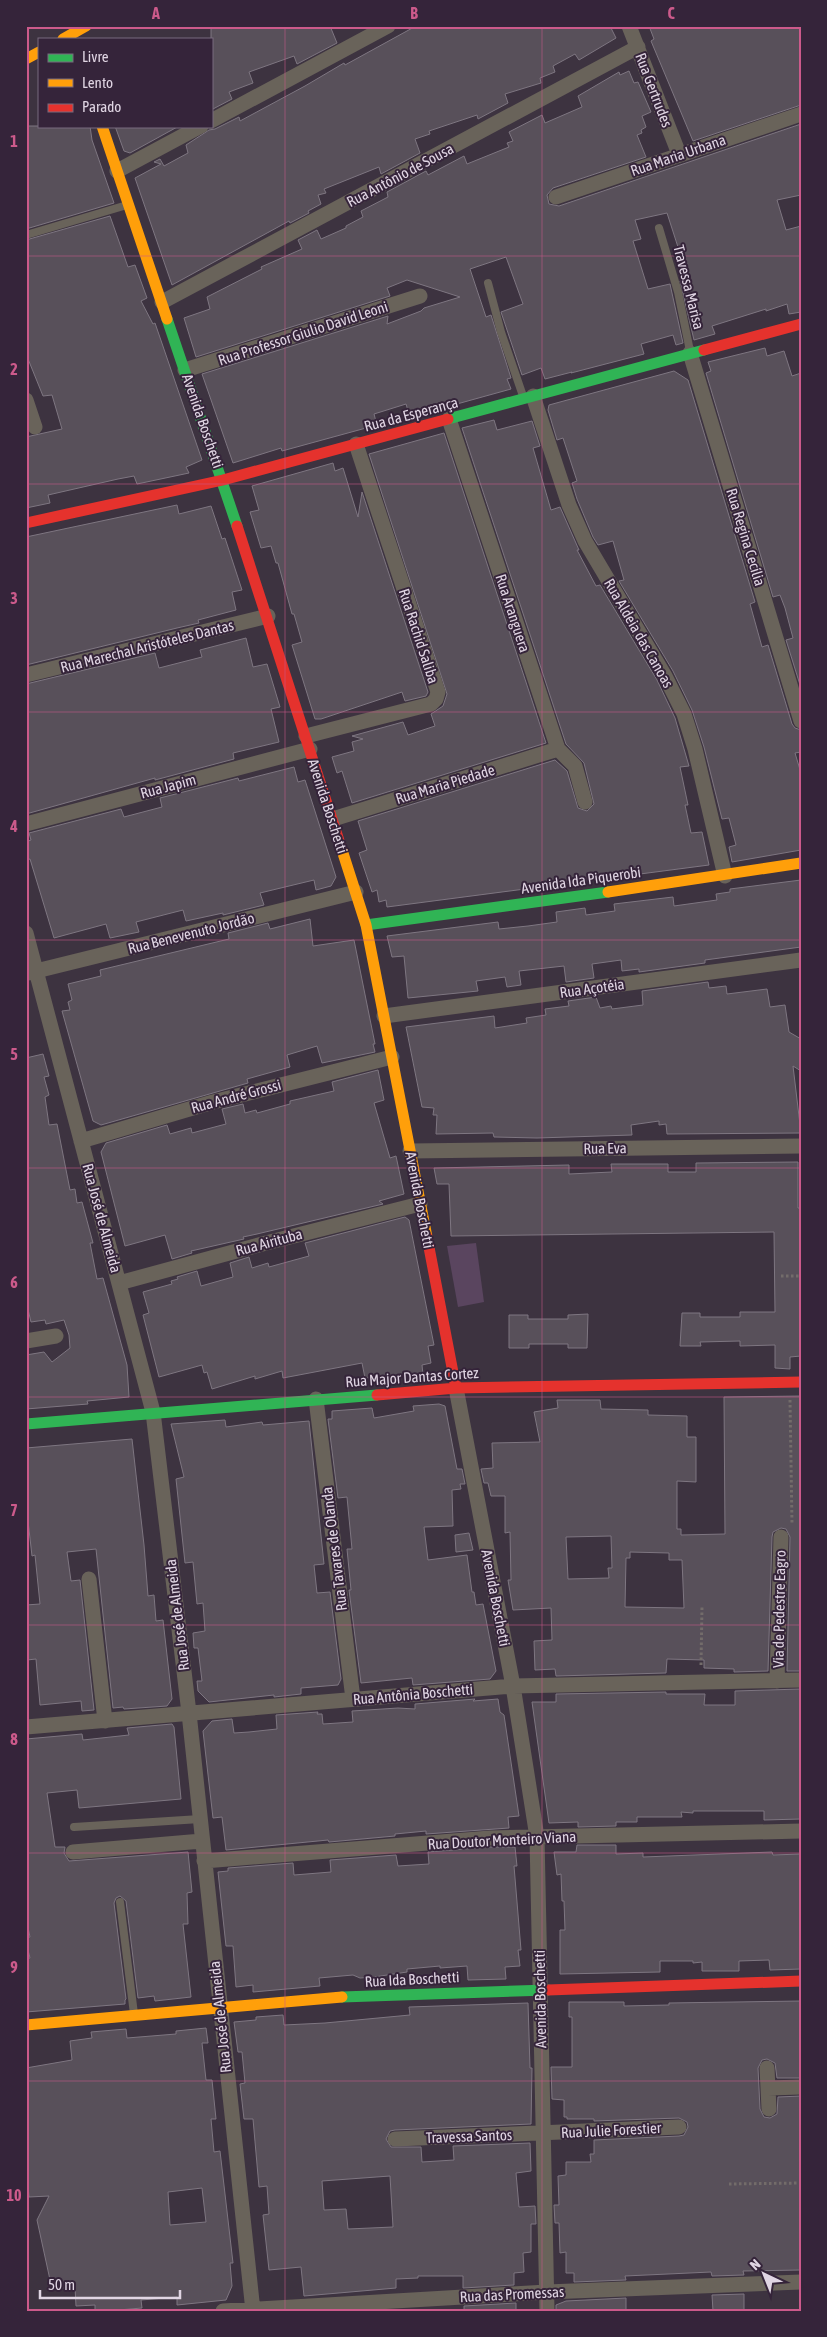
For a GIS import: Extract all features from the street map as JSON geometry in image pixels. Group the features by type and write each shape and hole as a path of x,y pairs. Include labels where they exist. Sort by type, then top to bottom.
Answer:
{"street":[{"path":"69,35 86,26"},
{"path":"212,120 388,26"},
{"name":"Rua Gertrudes","path":"630,26 679,154"},
{"name":"Rua Antônio de Sousa","path":"162,302 638,48"},
{"path":"26,59 38,53"},
{"name":"Rua Maria Urbana","path":"556,197 801,114"},
{"name":"Avenida Boschetti","path":"103,128 268,616 366,925 513,1686 537,1837 548,2311"},
{"path":"117,171 198,128"},
{"name":"Rua Professor Giulio David Leoni","path":"185,370 420,296"},
{"name":"Rua da Esperança","path":"26,522 223,480 801,324"},
{"name":"Rua Regina Cecília","path":"690,353 801,721"},
{"name":"Rua Aldeia das Canoas","path":"529,397 569,505 586,541 665,676 684,714 695,750 725,876"},
{"path":"26,400 35,427"},
{"name":"Rua Aranguera","path":"449,419 558,749 575,766 585,802"},
{"name":"Rua Rachid Saliba","path":"308,742 431,704 438,692 356,444"},
{"name":"Rua Marechal Aristóteles Dantas","path":"26,675 268,616"},
{"name":"Rua Japim","path":"26,824 308,742"},
{"name":"Rua Maria Piedade","path":"333,819 558,749"},
{"name":"Avenida Ida Piquerobi","path":"366,925 801,864"},
{"name":"Rua Benevenuto Jordão","path":"31,973 356,892"},
{"name":"Rua José de Almeida","path":"26,932 31,973 82,1141 154,1412 189,1713 252,2309"},
{"name":"Rua Açotéia","path":"384,1016 801,960"},
{"name":"Rua André Grossi","path":"82,1141 213,1102 392,1057"},
{"name":"Rua Eva","path":"410,1150 801,1146"},
{"name":"Rua Airituba","path":"119,1283 266,1242 420,1204"},
{"path":"26,1341 56,1336"},
{"name":"Rua Major Dantas Cortez","path":"26,1424 456,1388 796,1382"},
{"name":"Rua Tavares de Olanda","path":"316,1399 353,1699"},
{"name":"Via de Pedestre Eagro","path":"777,1681 786,1534"},
{"path":"89,1579 105,1720"},
{"name":"Rua Antônia Boschetti","path":"26,1727 513,1686 801,1680"},
{"name":"Rua Doutor Monteiro Viana","path":"204,1861 490,1838 801,1831"},
{"path":"73,1852 202,1841"},
{"name":"Rua Ida Boschetti","path":"26,2024 340,1997 801,1980"},
{"path":"767,2068 769,2109"},
{"path":"768,2088 801,2087"},
{"name":"Rua Julie Forestier","path":"544,2133 679,2127"},
{"name":"Travessa Santos","path":"395,2139 544,2133"},
{"name":"Rua das Promessas","path":"223,2311 547,2292 801,2282"}],"lane":[{"path":"26,235 129,204"},
{"name":"Travessa Marisa","path":"659,228 678,292 690,353"},
{"path":"488,283 500,332 529,397"},
{"path":"74,1827 200,1819"},
{"path":"120,1902 134,2015"}],"path":[{"path":"781,1276 801,1276"},
{"path":"786,1534 796,1382"},
{"path":"700,1682 702,1606"},
{"path":"729,2184 801,2183"}],"shaded area":[{"path":"476,1243 484,1302 458,1307 447,1246"}],"building":[{"path":"211,26 330,26 337,43 297,64 294,56 249,72 253,83 229,92 232,99 212,109"},
{"path":"416,26 610,26 616,38 579,60 575,54 553,66 555,72 540,78 541,83 505,94 508,103 478,119 477,115 429,131 430,134 415,139 420,153 381,174 379,167 324,189 326,193 318,195 321,204 308,211 309,213 290,223 289,221 172,285 135,178 161,164 154,162 160,159 164,166 188,153 186,145 209,130 239,117 240,121 344,63 345,65"},
{"path":"649,26 801,26 801,105 693,141 651,41 654,39"},
{"path":"629,71 634,83 638,82 651,112 642,116 646,127 641,130 642,133 637,135 646,157 553,188 547,195 549,204 559,206 801,124 801,195 777,200 786,230 801,226 801,312 789,314 787,304 766,311 766,309 712,326 715,334 694,340 680,281 688,278 667,213 635,220 641,239 633,241 648,289 670,284 683,343 676,345 673,335 641,344 644,354 545,379 541,368 522,375 501,312 523,304 506,257 470,269 486,317 491,315 511,378 507,379 511,389 410,417 406,404 374,414 377,425 282,451 281,448 233,463 202,374 388,316 387,324 421,311 424,308 460,297 407,280 387,288 390,296 196,357 184,318 210,309 207,297 262,269 261,267 302,249 298,240 317,230 321,239 346,228 346,226 363,217 361,211 388,197 387,192 426,171 428,175 464,156 467,164 509,147 507,143 513,141 509,132 542,115 545,123 582,107 578,96 619,72 620,75"},
{"path":"26,126 38,126 38,128 90,128 92,140 114,203 26,229"},
{"path":"116,128 175,128 130,153 124,151"},
{"path":"110,216 128,267 135,265 147,298 141,301 153,324 155,323 202,460 186,467 189,473 137,484 134,476 118,479 48,495 50,503 26,508 26,437 62,429 52,395 43,396 26,354 26,240"},
{"path":"765,348 767,356 784,351 792,376 801,373 801,688 786,640 793,638 785,608 780,595 773,597 706,373 711,371 708,362"},
{"path":"674,371 688,380 755,602 750,604 762,647 768,645 792,724 795,728 801,730 801,752 795,753 801,773 801,850 732,862 729,847 736,845 729,818 722,819 704,747 692,710 673,671 619,581 624,580 613,541 598,545 593,537 572,483 577,481 563,438 557,440 548,410 549,405"},
{"path":"494,420 497,430 532,421 540,446 533,448 551,510 560,507 579,550 577,550 596,586 600,585 657,680 675,718 689,766 680,767 688,805 685,805 691,833 702,832 709,865 387,907 386,900 379,902 377,890 372,892 359,853 367,850 358,821 555,760 567,771 578,808 587,811 594,804 584,763 566,744 462,428"},
{"path":"444,433 546,743 352,803 342,771 337,773 332,757 354,751 352,742 363,739 352,736 403,722 408,735 435,726 431,714 443,706 447,694 369,454"},
{"path":"333,463 335,471 343,468 358,517 362,492 428,692 426,696 405,701 402,692 321,719 315,719 292,645 302,642 278,563 276,563 271,546 261,548 250,512 259,510 252,486"},
{"path":"177,505 179,514 211,506 222,539 225,538 242,590 232,592 236,610 198,620 199,623 26,665 26,537"},
{"path":"246,638 253,667 267,664 280,707 271,709 279,742 233,753 234,759 155,780 155,778 26,814 26,684 155,653 159,668 202,657 200,650"},
{"path":"294,767 298,782 305,780 336,877 331,886 316,890 314,880 260,893 264,905 223,915 223,913 186,921 183,910 136,922 139,932 110,938 106,924 54,938 30,859 26,860 26,842 31,840 29,833 121,809 124,817 162,807 160,798 238,778 239,781"},
{"path":"801,880 801,947 705,960 705,963 639,972 639,969 622,971 621,960 592,964 594,978 566,982 564,966 519,971 521,985 507,987 505,977 476,981 478,991 408,998 404,956 392,957 387,936 498,922 499,929 528,926 557,922 556,912 585,908 586,915 615,911 614,904 673,897 674,906 717,900 716,894 730,892 730,889"},
{"path":"310,919 313,946 354,940 375,1052 322,1063 317,1046 287,1055 290,1067 247,1079 248,1083 101,1125 93,1121 62,1011 70,1010 68,1002 72,1000 68,984 101,976 100,970 229,939 228,933 268,923 270,929"},
{"path":"708,982 709,988 726,986 727,994 767,989 770,1007 785,1005 789,1032 801,1039 801,1071 793,1066 801,1133 667,1134 666,1124 659,1125 659,1121 631,1125 632,1135 537,1138 494,1137 493,1133 436,1134 437,1115 433,1115 434,1108 422,1107 406,1027 494,1016 495,1028 527,1023 526,1018 546,1015 545,1009 569,1006 568,1001 596,997 600,1008 611,1006 612,1009 643,1005 642,991"},
{"path":"43,1054 49,1076 44,1077 49,1095 45,1097 49,1125 57,1124 70,1190 75,1189 77,1203 82,1202 93,1243 90,1243 97,1279 103,1278 127,1365 129,1397 87,1401 88,1404 26,1409 26,1355 44,1352 52,1362 70,1348 69,1335 64,1320 46,1324 45,1320 31,1322 26,1301 26,1058"},
{"path":"378,1070 384,1100 374,1103 390,1158 396,1156 404,1194 379,1201 383,1204 243,1237 244,1239 191,1251 192,1253 172,1259 165,1235 125,1246 101,1152 106,1143 167,1125 170,1134 191,1128 192,1133 226,1124 222,1109 243,1104 245,1113 256,1110 257,1113 290,1104 290,1101 334,1091 332,1082"},
{"path":"798,1162 798,1208 801,1208 801,1356 790,1357 790,1369 775,1368 775,1345 740,1346 740,1341 700,1342 701,1346 680,1346 682,1313 700,1313 700,1317 740,1317 740,1312 775,1312 774,1232 451,1236 449,1184 437,1184 434,1168 569,1165 569,1174 612,1172 611,1164 668,1164 668,1172 696,1172 696,1163"},
{"path":"405,1217 409,1220 434,1345 428,1346 431,1363 422,1365 423,1375 365,1378 362,1363 283,1378 282,1371 255,1379 255,1376 212,1389 207,1372 204,1373 202,1365 159,1377 143,1315 149,1313 143,1292 172,1284 171,1281 178,1279 177,1277 197,1271 201,1286 233,1277 230,1263 249,1257 252,1268 268,1263 269,1267 309,1256 305,1243"},
{"path":"588,1314 587,1348 568,1348 568,1344 529,1344 529,1348 509,1348 509,1315 528,1315 528,1319 568,1319 568,1315"},
{"path":"801,1396 801,1671 787,1671 790,1537 786,1529 781,1528 773,1532 772,1537 768,1671 734,1672 734,1669 704,1668 704,1660 667,1659 666,1673 556,1676 555,1669 535,1670 534,1641 552,1640 551,1608 513,1610 508,1580 511,1580 510,1532 505,1533 505,1496 491,1496 488,1483 484,1483 481,1469 493,1468 492,1443 540,1442 534,1412 558,1408 557,1400 600,1400 601,1409 648,1410 648,1415 687,1416 687,1437 696,1437 696,1482 677,1481 677,1529 681,1529 681,1535 725,1534 724,1397","holes":["611,1536 612,1568 608,1568 609,1578 568,1579 566,1537","630,1552 669,1553 669,1560 682,1560 684,1608 625,1607 626,1558 630,1558"]},
{"path":"439,1404 445,1406 457,1469 462,1469 465,1484 460,1484 461,1489 452,1490 453,1526 424,1527 428,1560 467,1555 472,1592 474,1592 476,1605 483,1604 496,1671 490,1679 413,1685 412,1678 361,1683 349,1590 351,1590 347,1549 352,1549 347,1497 338,1498 328,1419 332,1419 332,1411 372,1408 374,1418 414,1411 413,1406"},
{"path":"225,1420 226,1427 262,1422 263,1425 309,1421 324,1564 314,1565 317,1593 330,1592 341,1679 338,1685 301,1688 301,1694 209,1702 198,1691 197,1681 202,1681 198,1648 194,1648 193,1633 205,1631 203,1603 197,1604 193,1562 185,1563 176,1479 184,1477 171,1424"},
{"path":"132,1439 148,1596 154,1595 156,1621 163,1620 172,1699 167,1706 113,1708 96,1549 67,1552 71,1581 80,1580 94,1710 82,1711 81,1701 40,1705 36,1659 27,1660 26,1652 26,1605 40,1604 35,1555 32,1556 26,1503 26,1448"},
{"path":"469,1533 473,1550 456,1552 455,1535"},
{"path":"801,1689 801,1819 764,1820 764,1811 693,1811 693,1813 681,1812 682,1817 637,1817 637,1822 616,1822 616,1826 578,1827 578,1822 549,1823 532,1702 556,1702 556,1694 666,1692 666,1694 705,1694 704,1705 735,1705 735,1691"},
{"path":"475,1699 473,1701 498,1699 500,1712 504,1715 519,1816 508,1817 509,1828 426,1834 426,1831 395,1834 395,1836 329,1842 328,1840 226,1850 222,1817 213,1818 203,1731 212,1721 232,1719 234,1733 249,1732 277,1729 276,1715 318,1712 317,1714 322,1714 323,1724 353,1722 352,1711 398,1708 415,1709 415,1704"},
{"path":"172,1724 174,1727 181,1799 79,1808 77,1790 47,1793 55,1847 65,1847 64,1853 69,1861 188,1852 192,1892 187,1893 188,1924 183,1924 191,1997 155,2001 154,1996 138,1998 126,1901 120,1896 116,1898 114,1903 126,1999 125,2004 26,2012 26,1959 30,1958 26,1938 30,1937 26,1918 26,1739 82,1734 83,1740 129,1735 127,1728"},
{"path":"577,1845 616,1845 616,1854 643,1853 643,1857 772,1852 773,1855 801,1854 801,1969 770,1970 769,1960 739,1961 739,1971 702,1971 702,1962 660,1961 660,1972 560,1974 560,1930 565,1930 564,1901 562,1901 561,1874 557,1875 554,1852 576,1852"},
{"path":"515,1847 517,1866 514,1866 521,1950 518,1950 520,1966 505,1967 506,1979 468,1980 467,1966 440,1968 440,1966 407,1969 407,1972 374,1977 360,1978 353,1975 319,1978 320,1986 253,1992 253,1985 236,1987 233,1946 226,1946 218,1872 228,1871 228,1868 293,1863 294,1875 331,1872 330,1860 396,1855 398,1866 429,1864 428,1852"},
{"path":"801,2001 801,2078 777,2078 775,2063 767,2059 762,2060 758,2068 760,2109 764,2117 770,2118 777,2114 778,2097 801,2096 801,2270 743,2271 744,2275 712,2276 711,2272 625,2276 626,2280 574,2282 574,2273 566,2273 566,2252 560,2253 559,2223 555,2223 554,2205 559,2205 558,2176 566,2175 566,2162 591,2162 590,2154 594,2154 594,2140 679,2136 684,2135 688,2127 687,2122 679,2118 594,2121 594,2119 567,2119 567,2117 564,2117 564,2100 552,2099 551,2067 572,2067 572,2017 569,2017 569,2002 624,2002 624,2006 669,2005 669,2003"},
{"path":"528,2003 530,2068 532,2068 531,2124 395,2130 390,2131 386,2139 391,2147 421,2147 422,2162 454,2160 453,2146 530,2143 531,2171 516,2173 519,2207 535,2206 536,2224 531,2224 531,2252 523,2253 524,2272 514,2273 514,2285 463,2288 463,2276 418,2276 418,2278 396,2279 396,2288 304,2296 301,2267 269,2270 263,2215 269,2214 267,2186 259,2187 253,2119 244,2119 240,2084 245,2083 242,2052 238,2052 234,2022 256,2020 256,2017 283,2015 284,2025 325,2023 410,2015 409,2007","holes":["390,2176 393,2227 348,2229 346,2209 324,2210 322,2181"]},
{"path":"206,2028 208,2043 202,2043 206,2080 212,2080 216,2119 211,2119 214,2152 220,2151 233,2263 230,2263 232,2286 226,2300 177,2305 177,2297 141,2300 142,2308 107,2311 95,2311 95,2305 76,2306 75,2287 52,2289 37,2220 49,2196 29,2197 26,2164 26,2068 72,2060 70,2041 92,2038 91,2032 126,2029 127,2038 176,2034 176,2031","holes":["202,2188 206,2222 170,2225 168,2192"]},
{"path":"744,2294 744,2311 713,2311 712,2295"},
{"path":"626,2298 626,2311 556,2311 556,2305 566,2301"},
{"path":"516,2303 516,2311 464,2311 464,2306"}],"traffic: fast":[{"path":"167,319 237,526"},
{"path":"448,419 704,350"},
{"path":"366,925 608,892"},
{"path":"26,1424 377,1395"},
{"path":"342,1997 548,1990"}],"traffic: slow":[{"path":"65,38 86,26"},
{"path":"26,59 38,53"},
{"path":"103,128 167,319"},
{"path":"341,847 366,925 427,1237"},
{"path":"608,892 801,863"},
{"path":"26,2025 342,1997"}],"traffic: jam":[{"path":"704,350 801,324"},
{"path":"26,523 223,480 448,419"},
{"path":"237,526 341,847"},
{"path":"427,1237 456,1388"},
{"path":"377,1395 456,1388 801,1382"},
{"path":"548,1990 801,1981"}]}
